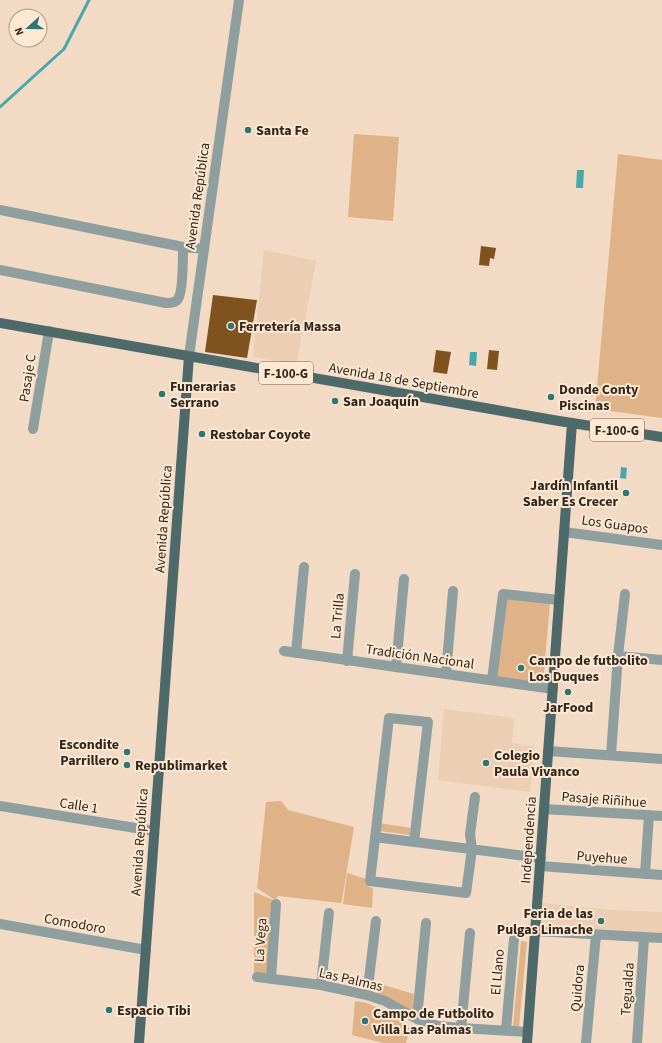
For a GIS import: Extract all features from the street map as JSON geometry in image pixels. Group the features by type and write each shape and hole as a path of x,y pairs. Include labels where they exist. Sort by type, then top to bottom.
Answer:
{"main road":[{"name":"Avenida 18 de Septiembre","path":"0,323 572,423 662,437"},
{"name":"Avenida República","path":"139,1043 189,356"},
{"name":"Independencia","path":"527,1043 572,423"}],"street":[{"name":"Avenida República","path":"189,356 239,0"},
{"path":"0,210 183,247 204,249"},
{"path":"0,270 172,303 177,300 181,289 183,247"},
{"name":"Pasaje C","path":"33,429 49,331"},
{"name":"Los Guapos","path":"564,532 662,545"},
{"path":"296,653 304,567"},
{"name":"La Trilla","path":"347,661 355,574"},
{"path":"396,667 404,579"},
{"path":"446,674 453,591"},
{"path":"492,680 503,594 559,600"},
{"path":"611,756 618,656 625,594"},
{"name":"Tradición Nacional","path":"284,651 553,689"},
{"path":"618,656 662,660"},
{"path":"414,842 428,722 389,718 370,881 466,893 472,849 470,834 474,797"},
{"path":"548,751 662,759"},
{"name":"Calle 1","path":"0,806 154,831"},
{"name":"Pasaje Riñihue","path":"544,809 662,816"},
{"path":"645,874 649,815"},
{"name":"Puyehue","path":"375,837 472,849 540,862 662,875"},
{"name":"La Vega","path":"271,979 276,904"},
{"path":"321,985 329,913"},
{"path":"367,995 376,921"},
{"path":"417,1019 426,923"},
{"name":"Comodoro","path":"0,924 146,950"},
{"path":"535,931 662,938"},
{"path":"461,1028 470,933"},
{"name":"Quidora","path":"586,1043 596,935"},
{"name":"Tegualda","path":"637,1043 644,938"},
{"name":"El Llano","path":"506,1030 514,939"},
{"name":"Las Palmas","path":"257,977 321,985 367,995 384,1001 417,1019 438,1026 528,1032"}],"shaded area":[{"path":"354,134 399,137 393,221 348,217"},
{"path":"618,154 662,160 662,418 595,409"},
{"path":"264,250 316,261 296,366 253,356"},
{"path":"504,598 550,603 543,682 495,678"},
{"name":"Colegio Paula Vivanco","path":"444,709 514,718 512,743 534,747 530,792 438,780"},
{"path":"281,801 288,810 354,827 341,903 278,896 275,900 257,888 266,802"},
{"path":"379,823 411,828 410,835 379,831"},
{"path":"347,873 370,880 369,887 373,888 372,908 343,904"},
{"path":"254,892 276,901 270,974 254,974"},
{"name":"Feria de las Pulgas Limache","path":"542,903 610,910 662,912 662,933 540,929"},
{"path":"521,941 527,942 519,1027 513,1026"},
{"path":"377,983 414,994 413,1011 377,995"},
{"path":"355,1001 367,1003 382,1010 410,1028 406,1043 383,1043 352,1035"}],"water":[{"path":"577,170 584,170 583,188 576,188"},
{"path":"470,352 477,352 476,366 469,365"},
{"path":"621,467 627,468 626,479 620,478"}],"building":[{"path":"481,246 496,248 494,259 490,258 489,266 479,265"},
{"name":"Ferretería Massa","path":"213,295 257,300 247,358 205,352"},
{"path":"436,350 451,352 447,374 433,372"},
{"path":"489,350 499,351 497,370 487,369"}],"waterway":[{"path":"0,107 64,49 89,0"}],"place":[{"name":"Santa Fe","path":"248,130"},
{"name":"Ferretería Massa","path":"231,326"},
{"name":"Funerarias Serrano","path":"162,394"},
{"name":"Donde Conty Piscinas","path":"551,397"},
{"name":"San Joaquín","path":"335,401"},
{"name":"Restobar Coyote","path":"202,434"},
{"name":"Jardín Infantil Saber Es Crecer","path":"626,493"},
{"name":"Campo de futbolito Los Duques","path":"521,668"},
{"name":"JarFood","path":"568,692"},
{"name":"Escondite Parrillero","path":"127,752"},
{"name":"Colegio Paula Vivanco","path":"486,763"},
{"name":"Republimarket","path":"127,765"},
{"name":"Feria de las Pulgas Limache","path":"601,921"},
{"name":"Espacio Tibi","path":"109,1010"},
{"name":"Campo de Futbolito Villa Las Palmas","path":"365,1021"}]}
